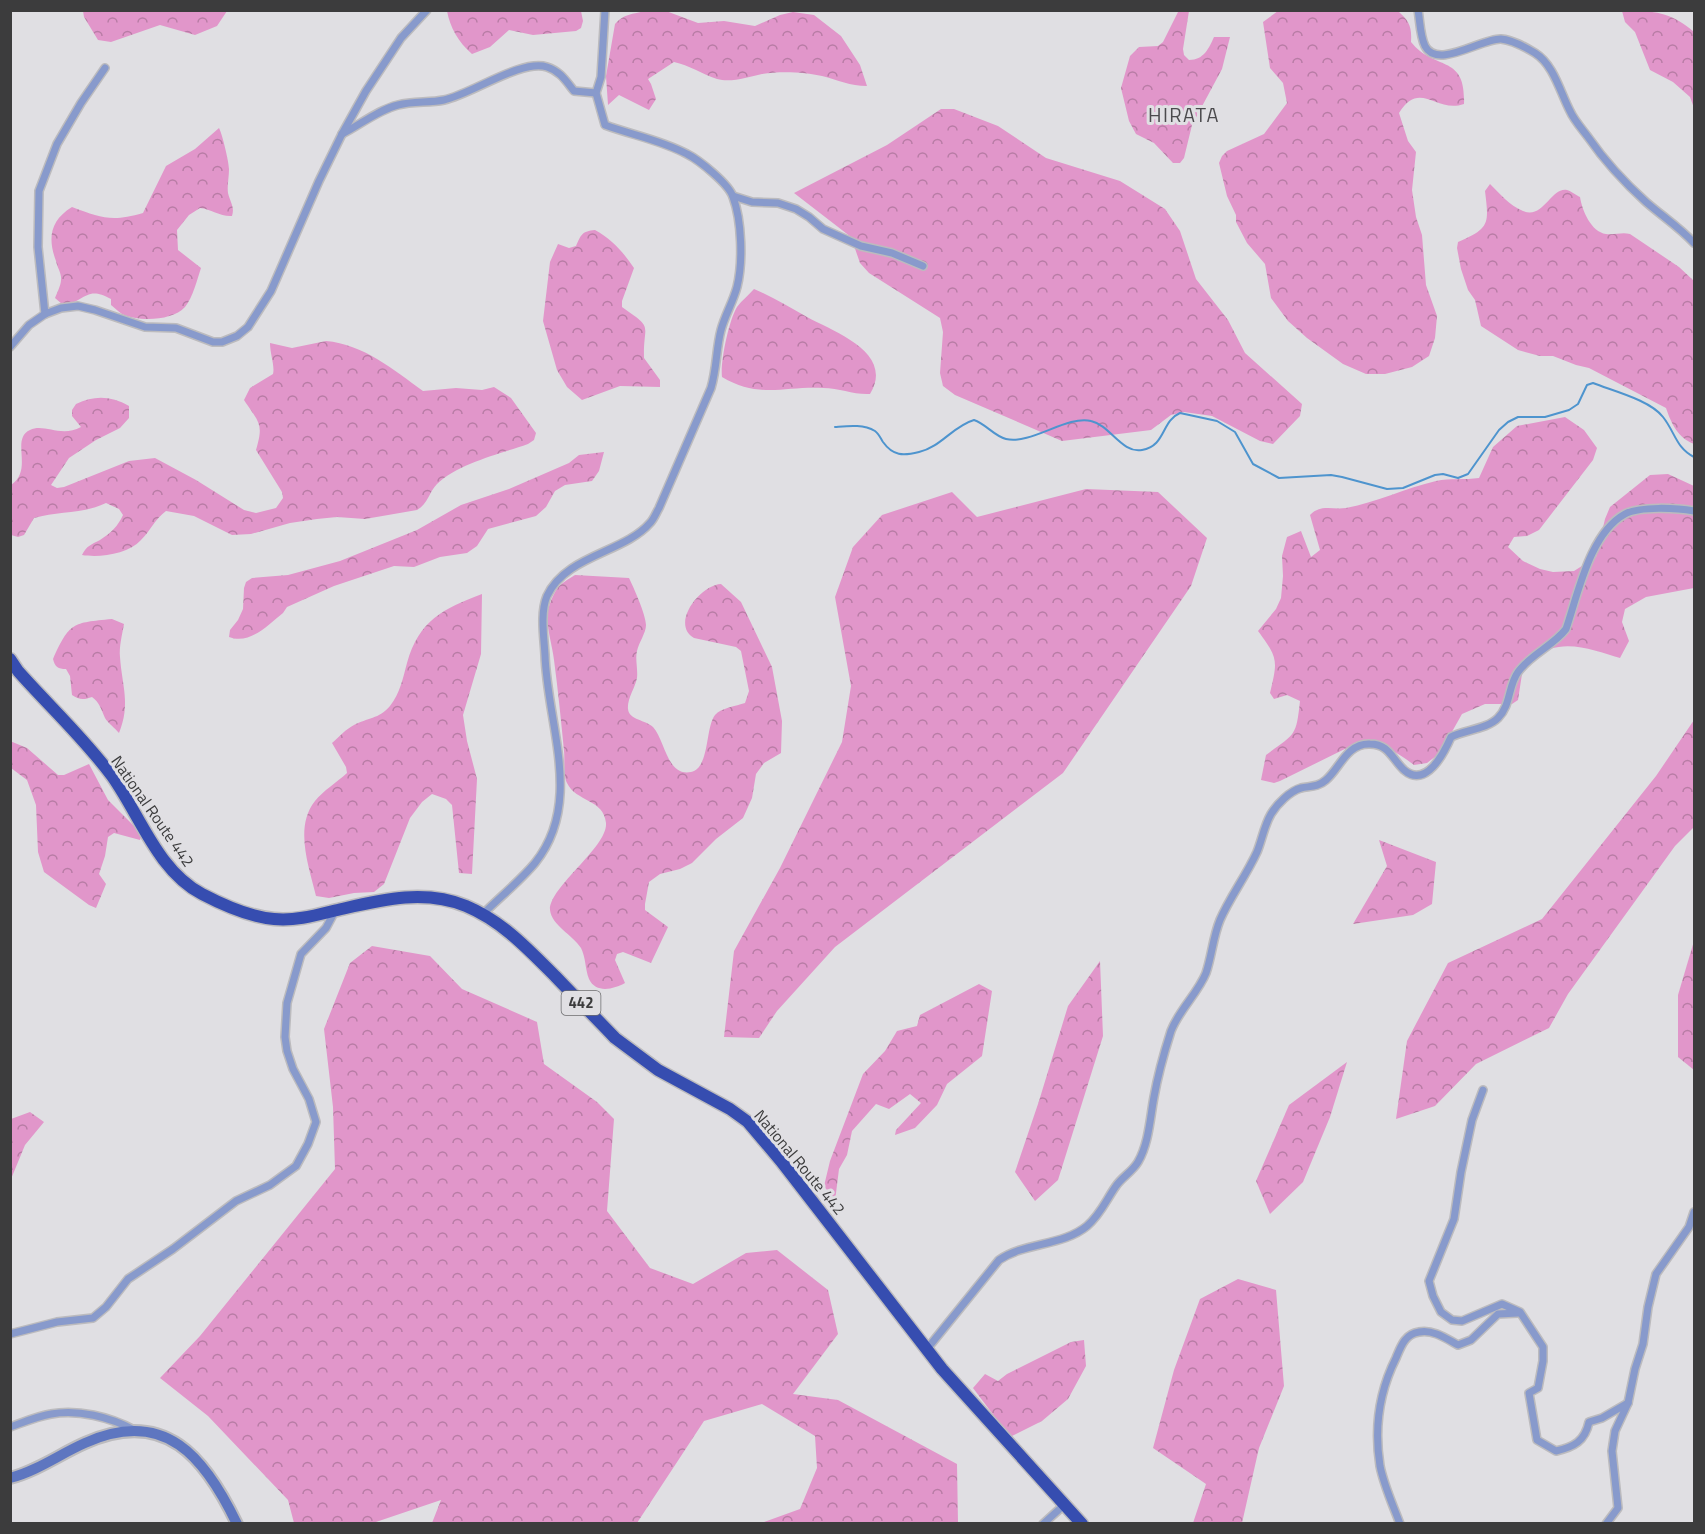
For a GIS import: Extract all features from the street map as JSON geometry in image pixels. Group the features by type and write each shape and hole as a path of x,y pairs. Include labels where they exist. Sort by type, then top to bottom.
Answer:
{"highway":[{"name":"National Route 442","path":"10,659 111,776 164,860 187,885 228,906 265,918 295,919 379,900 410,897 451,901 483,914 508,931 615,1038 634,1053 658,1070 730,1109 748,1122 767,1143 942,1369 1083,1524"}],"main road":[{"path":"10,1478 28,1472 95,1439 136,1431 161,1436 189,1451 204,1466 237,1524"}],"street":[{"path":"10,347 29,325 45,314 61,308 78,306 145,327 176,328 213,342 222,342 237,336 248,327 272,291 319,181 366,91 401,38 427,10"},
{"path":"483,914 535,863 547,845 556,821 561,795 557,739 549,706 545,665 543,618 547,597 554,586 574,567 634,536 650,523 659,508 711,388 717,369 718,341 736,290 741,256 733,196 722,182 689,154 648,137 623,132 605,125 596,93 601,78 605,10"},
{"path":"1418,10 1424,45 1429,52 1441,56 1487,40 1502,39 1517,43 1538,55 1549,67 1570,113 1597,151 1646,202 1678,226 1695,243"},
{"path":"342,134 377,113 399,105 444,100 512,72 536,66 547,67 561,74 574,91 596,93"},
{"path":"45,314 38,247 39,190 57,144 105,68"},
{"path":"733,196 752,201 778,203 796,209 810,217 823,230 923,266"},
{"path":"927,1349 999,1260 1008,1254 1057,1240 1085,1228 1100,1214 1117,1185 1139,1161 1152,1119 1161,1061 1176,1020 1205,974 1221,918 1249,869 1271,814 1288,795 1299,789 1319,786 1329,778 1345,754 1361,745 1370,744 1383,747 1404,770 1413,775 1421,775 1444,753 1451,737 1463,731 1483,727 1497,719 1508,703 1517,674 1528,661 1559,638 1566,629 1594,549 1609,527 1624,514 1638,510 1695,511"},
{"path":"10,1334 57,1322 93,1317 106,1308 128,1279 173,1249 236,1201 270,1185 296,1166 308,1144 316,1122 315,1112 287,1052 286,1003 301,954 326,928 335,911"},
{"path":"1483,1090 1472,1120 1454,1219 1429,1281 1433,1296 1441,1312 1452,1320 1462,1321 1502,1304 1520,1312 1543,1347 1538,1388 1529,1393 1537,1440 1556,1452 1571,1448 1587,1433 1589,1422 1602,1418 1628,1403"},
{"path":"1606,1524 1618,1508 1612,1451 1615,1431 1628,1403 1643,1344 1648,1307 1656,1274 1689,1227 1695,1212"},
{"path":"1400,1524 1380,1467 1377,1425 1380,1401 1388,1374 1405,1339 1417,1332 1426,1331 1436,1333 1458,1345 1471,1340 1498,1314 1520,1312"},
{"path":"10,1426 52,1413 88,1414 120,1422 136,1431"},
{"path":"1043,1524 1064,1505"}],"green space":[{"path":"83,10 227,11 217,26 195,35 160,25 111,42 98,40 84,17"},
{"path":"1179,10 1189,11 1183,49 1184,55 1189,60 1202,56 1214,37 1230,37 1222,69 1192,125 1184,158 1180,163 1173,163 1154,143 1136,134 1129,121 1121,88 1130,56 1139,47 1158,46 1163,42"},
{"path":"447,11 581,11 583,21 581,28 576,31 533,35 509,30 490,47 472,54 455,34"},
{"path":"645,11 666,11 698,23 724,21 755,26 793,12 814,15 841,36 860,65 867,86 792,72 722,80 674,62 648,79 656,99 649,110 619,95 608,105 606,76 615,24 625,16"},
{"path":"1278,11 1398,11 1409,24 1411,42 1420,51 1454,70 1460,77 1464,104 1445,105 1421,98 1407,103 1399,113 1408,141 1416,152 1412,190 1416,217 1422,235 1426,285 1437,316 1435,338 1429,356 1412,367 1385,374 1366,374 1343,364 1307,338 1288,321 1271,298 1265,264 1247,243 1236,222 1236,215 1227,196 1219,163 1227,151 1264,134 1287,103 1283,83 1270,68 1263,22"},
{"path":"1622,11 1643,11 1669,16 1694,32 1694,108 1690,97 1673,82 1650,70 1635,32 1625,22"},
{"path":"941,109 954,109 998,126 1046,158 1120,181 1165,209 1180,231 1196,279 1228,320 1245,353 1302,404 1300,416 1273,444 1260,441 1212,416 1184,412 1171,415 1151,430 1062,441 955,395 943,386 940,373 943,332 940,318 869,273 860,263 851,237 794,193 887,145"},
{"path":"219,128 229,165 228,190 233,213 232,216 228,216 200,208 189,215 177,230 178,250 201,268 193,293 185,307 172,315 146,319 122,314 111,305 111,299 96,293 62,304 55,298 61,278 53,252 52,237 55,223 59,218 72,207 107,218 143,213 166,166 195,149"},
{"path":"1490,184 1513,206 1530,213 1541,208 1561,190 1570,191 1580,197 1585,214 1596,229 1606,234 1630,234 1679,267 1694,281 1694,444 1676,429 1666,408 1589,368 1553,356 1540,356 1518,350 1481,326 1475,300 1468,290 1461,269 1457,248 1458,242 1476,233 1485,224 1487,211 1485,191"},
{"path":"595,230 617,247 634,268 622,307 639,320 645,328 644,358 660,380 660,387 620,386 582,400 567,387 557,370 543,321 550,262 558,244 569,248 576,246 582,234"},
{"path":"754,289 846,337 858,346 875,367 876,380 870,394 823,388 760,390 735,384 722,377 724,352 734,313 739,304"},
{"path":"326,341 353,347 378,359 423,391 456,388 482,390 494,387 511,398 536,433 534,440 457,470 437,484 424,505 417,510 365,519 337,517 317,519 290,523 251,534 232,535 194,516 166,511 129,549 97,556 82,555 87,547 111,532 123,515 119,509 106,503 89,509 34,518 24,535 18,537 11,535 11,485 18,479 21,471 21,447 24,434 35,428 67,431 81,427 72,416 72,410 76,404 96,398 116,400 129,406 129,418 120,428 96,440 69,458 51,485 57,488 64,487 129,461 155,458 244,510 256,513 276,508 283,498 282,492 256,450 260,428 244,400 250,388 273,374 270,343 292,348"},
{"path":"1565,417 1584,430 1597,448 1593,460 1539,530 1527,536 1514,537 1508,547 1523,561 1540,569 1553,572 1574,571 1596,557 1610,507 1650,475 1668,474 1694,486 1694,588 1646,597 1625,609 1622,622 1629,641 1620,658 1586,648 1568,646 1550,649 1524,661 1518,700 1512,704 1485,704 1462,714 1440,753 1427,763 1414,765 1389,749 1361,741 1280,781 1274,783 1261,780 1266,755 1288,738 1295,729 1300,701 1287,695 1274,699 1270,693 1275,666 1273,654 1258,631 1276,609 1281,598 1282,556 1287,537 1301,531 1311,557 1320,550 1310,515 1314,512 1323,508 1346,508 1358,505 1436,481 1479,478 1493,447 1517,426"},
{"path":"604,452 599,471 592,481 565,485 555,491 546,507 536,516 488,529 477,546 467,553 440,557 414,567 394,566 334,586 287,607 271,623 251,636 237,639 229,637 230,630 243,609 246,582 252,578 288,575 340,561 417,530 461,505 509,489 569,463 579,455"},
{"path":"1086,489 1158,492 1207,538 1191,586 1063,773 835,947 777,1011 759,1038 724,1037 734,951 780,868 842,742 851,686 835,597 853,547 882,515 952,492 977,517"},
{"path":"575,575 629,578 642,608 646,625 637,651 637,678 629,701 629,713 653,727 667,756 677,769 691,772 697,769 704,756 715,715 725,709 745,703 749,691 741,651 736,647 694,638 687,632 686,615 691,606 697,598 713,586 721,584 741,602 772,667 782,721 781,753 764,763 756,774 752,798 743,818 716,839 692,863 660,874 649,882 645,910 668,927 651,963 623,952 617,954 615,960 625,983 606,989 592,984 581,948 554,921 550,910 552,901 559,890 598,843 604,833 606,823 600,809 571,789 565,776 558,694 547,614 557,589"},
{"path":"482,594 481,654 463,715 477,779 472,874 459,873 452,805 446,799 432,794 422,802 410,818 384,884 374,892 329,898 316,896 305,847 305,823 315,801 347,773 332,743 351,727 377,716 390,706 399,691 418,636 434,618"},
{"path":"112,619 124,624 120,653 125,704 123,723 119,733 106,720 99,704 92,697 82,699 72,695 70,676 66,669 56,666 53,659 64,638 74,627 88,622"},
{"path":"1694,720 1694,827 1675,846 1568,994 1549,1028 1476,1064 1435,1106 1396,1119 1407,1041 1448,963 1542,919 1656,776"},
{"path":"10,741 27,748 58,775 64,775 89,764 108,800 142,834 140,840 114,833 108,837 99,874 106,884 96,908 44,872 38,852 36,805 27,780 11,768"},
{"path":"1379,840 1436,862 1432,904 1413,915 1353,924 1387,866"},
{"path":"1694,941 1694,1070 1678,1057 1678,995"},
{"path":"372,946 430,956 462,989 537,1022 544,1064 597,1102 614,1119 607,1211 650,1268 693,1284 746,1253 777,1250 828,1290 838,1334 793,1394 838,1400 957,1464 958,1523 761,1523 800,1509 817,1468 815,1436 762,1404 704,1421 637,1523 432,1523 441,1500 373,1523 294,1523 288,1500 208,1416 160,1378 200,1336 335,1169 333,1107 324,1029 350,963"},
{"path":"1100,961 1103,1036 1058,1180 1035,1201 1015,1172 1068,1006"},
{"path":"979,984 992,991 982,1056 947,1084 937,1105 915,1128 895,1135 896,1130 921,1103 910,1094 889,1109 876,1104 852,1131 847,1155 839,1169 835,1201 824,1186 830,1161 863,1074 885,1051 897,1031 917,1026 920,1015"},
{"path":"1347,1062 1330,1117 1303,1182 1270,1214 1256,1181 1289,1105"},
{"path":"30,1112 44,1122 25,1145 11,1179 11,1119"},
{"path":"1238,1279 1276,1290 1284,1386 1259,1448 1242,1523 1193,1523 1206,1484 1153,1448 1174,1370 1200,1299"},
{"path":"1084,1340 1086,1366 1068,1399 1042,1421 1010,1437 973,1388 985,1374 998,1381 1007,1374 1071,1342"}],"waterway":[{"path":"835,427 866,427 876,432 891,450 903,454 934,446 974,420 1006,439 1016,440 1081,420 1098,424 1128,448 1142,450 1155,444 1169,422 1180,413 1217,421 1235,432 1253,464 1279,478 1331,475 1387,489 1403,488 1435,475 1443,474 1458,478 1468,474 1499,430 1508,422 1518,417 1545,417 1569,410 1578,404 1587,385 1593,383 1640,401 1657,411 1683,449 1694,457"}],"district":[{"name":"HIRATA","path":"1184,115"}]}
